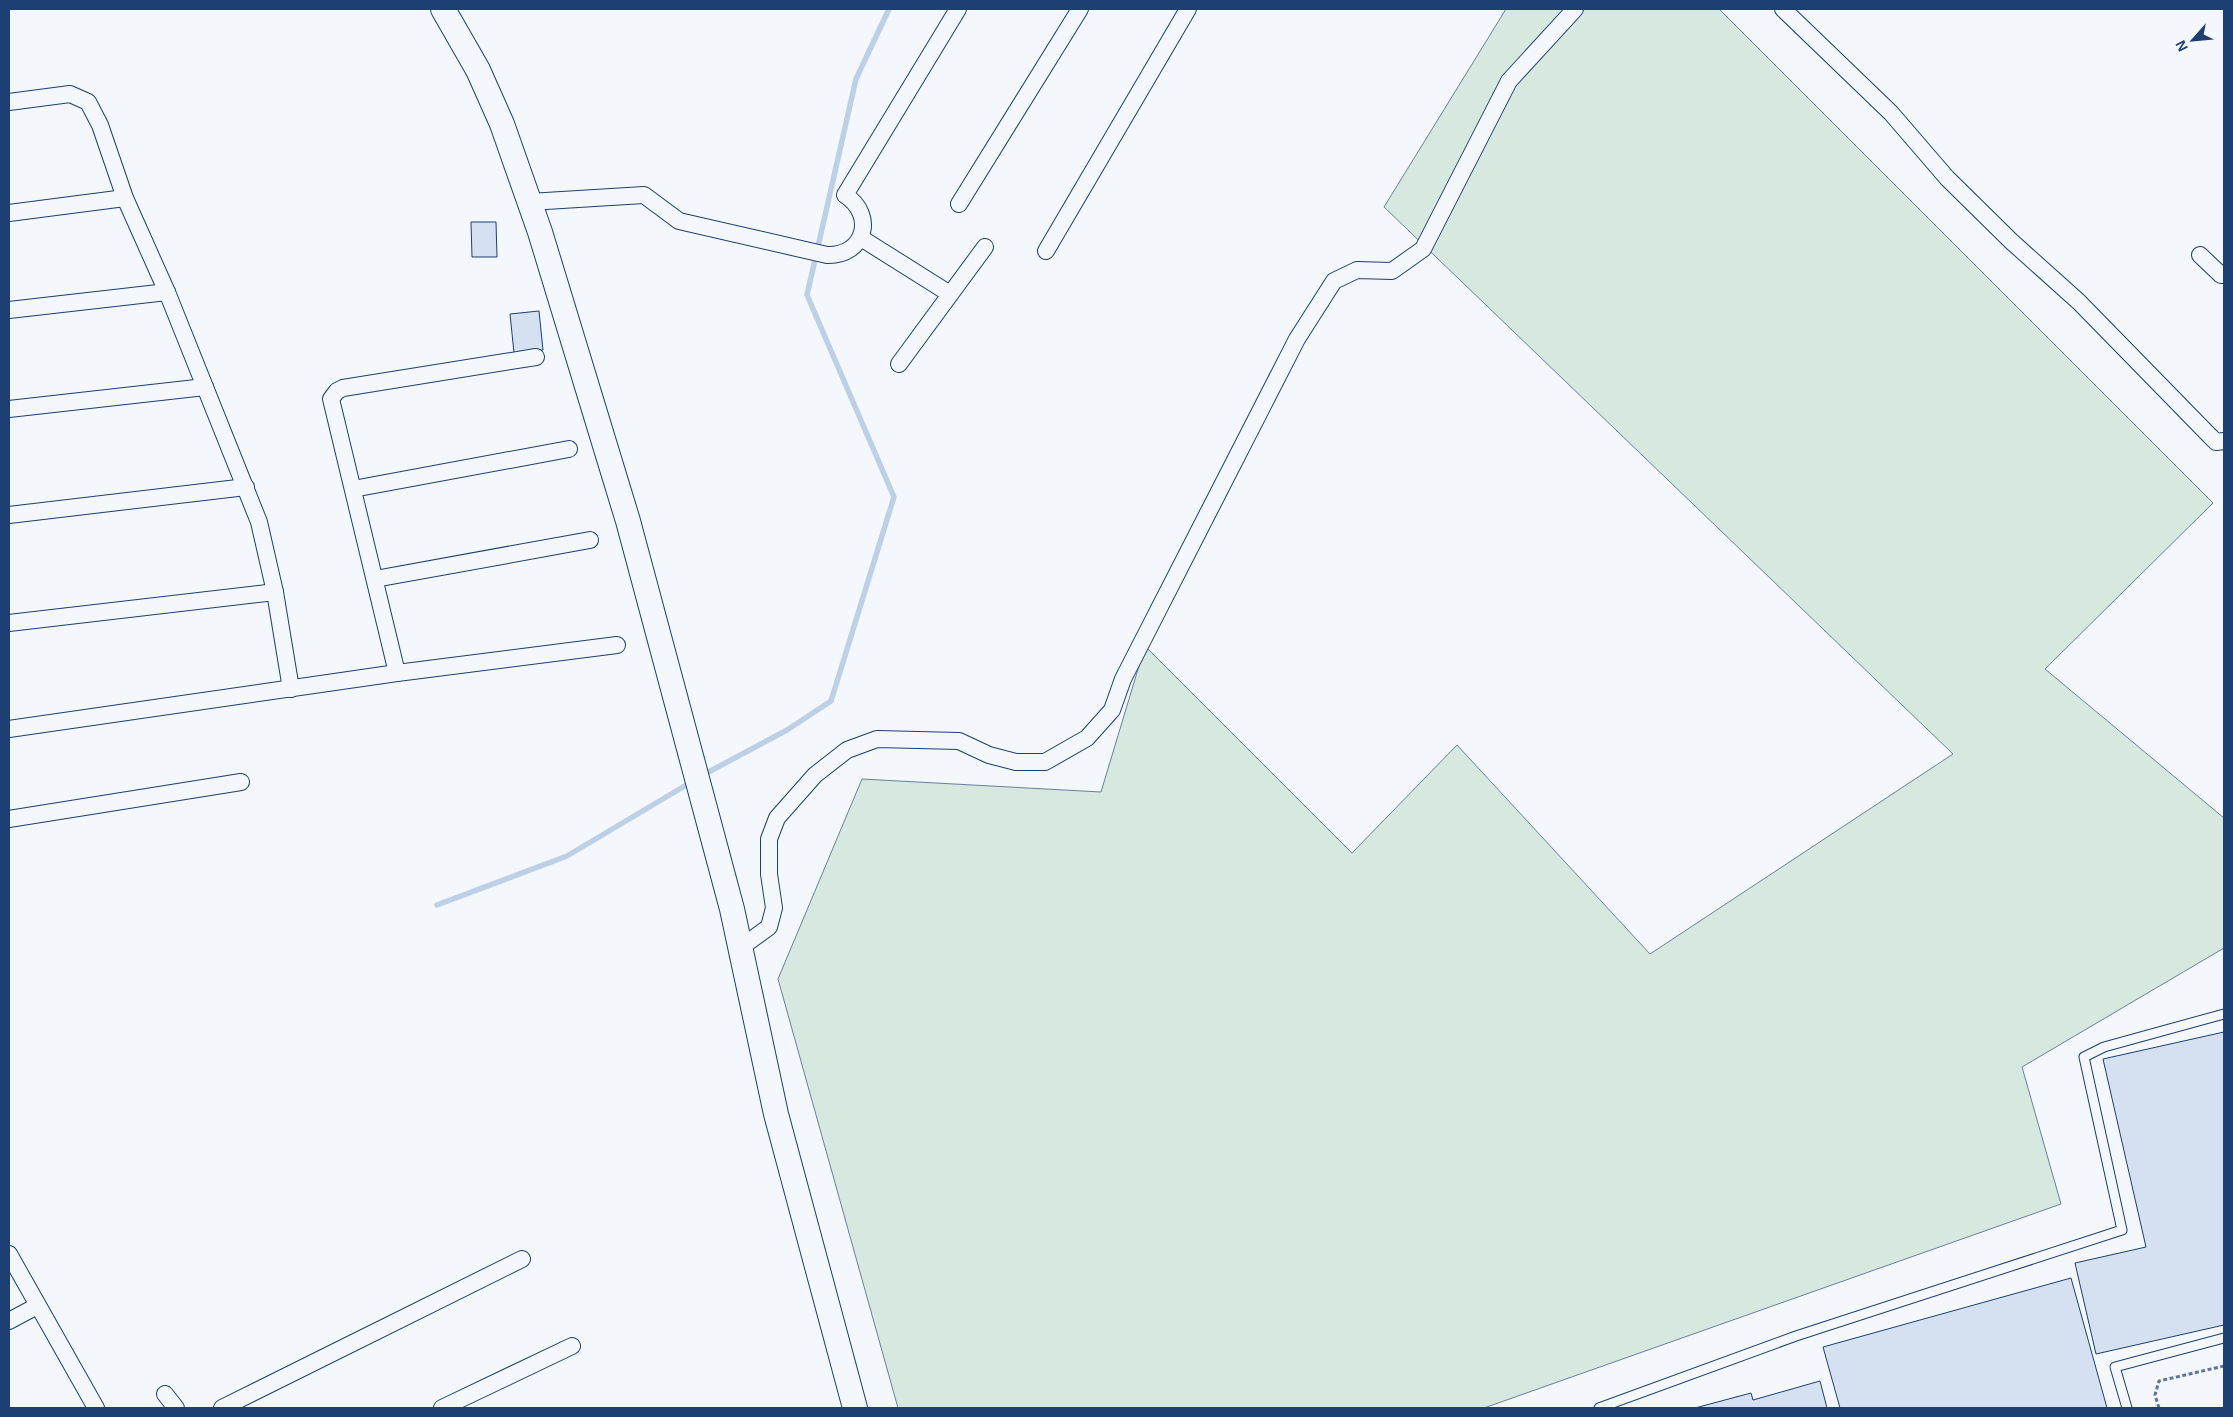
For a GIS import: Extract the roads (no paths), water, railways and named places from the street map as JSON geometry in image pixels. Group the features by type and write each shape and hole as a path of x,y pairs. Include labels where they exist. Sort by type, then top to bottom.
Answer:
{"street":[{"path":"443,9 478,70 498,115 529,202 628,521 732,909 776,1114 855,1408"},
{"path":"529,202 644,195 679,221 827,255 843,254 856,244 860,238 863,221 862,213 846,195 958,9"},
{"path":"959,204 1080,9"},
{"path":"1046,251 1188,9"},
{"path":"740,948 769,927 774,908 769,874 769,839 777,818 814,775 847,750 877,739 959,742 1016,762 1045,762 1087,738 1112,710 1122,680 1297,338 1334,281 1357,270 1392,271 1423,249 1509,81 1574,9"},
{"path":"1783,9 1890,114 1953,185 2011,242 2079,302 2216,442 2224,441"},
{"path":"9,102 70,94 88,102 100,125 125,198 167,292 246,487 258,522 275,592 291,688"},
{"path":"9,213 125,198"},
{"path":"860,238 950,294"},
{"path":"899,364 984,247"},
{"path":"2200,255 2221,275 2224,275"},
{"path":"9,310 167,292"},
{"path":"397,673 332,399 343,388 536,357"},
{"path":"9,409 205,387"},
{"path":"353,488 569,448"},
{"path":"9,515 246,487"},
{"path":"374,579 590,540"},
{"path":"9,623 275,592"},
{"path":"9,728 617,644"},
{"path":"9,819 241,782"},
{"path":"9,1254 96,1408"},
{"path":"222,1408 522,1259"},
{"path":"9,1321 37,1306"},
{"path":"442,1408 572,1346"},
{"path":"166,1394 176,1408"}],"lane":[{"path":"1599,1408 1796,1336 2122,1230 2084,1056 2104,1047 2224,1014"},
{"path":"2127,1408 2115,1367 2224,1338"}],"waterway":[{"path":"703,775 787,730 831,701 894,497 807,295 856,79 889,9"},
{"path":"437,905 567,856 693,781"}]}
